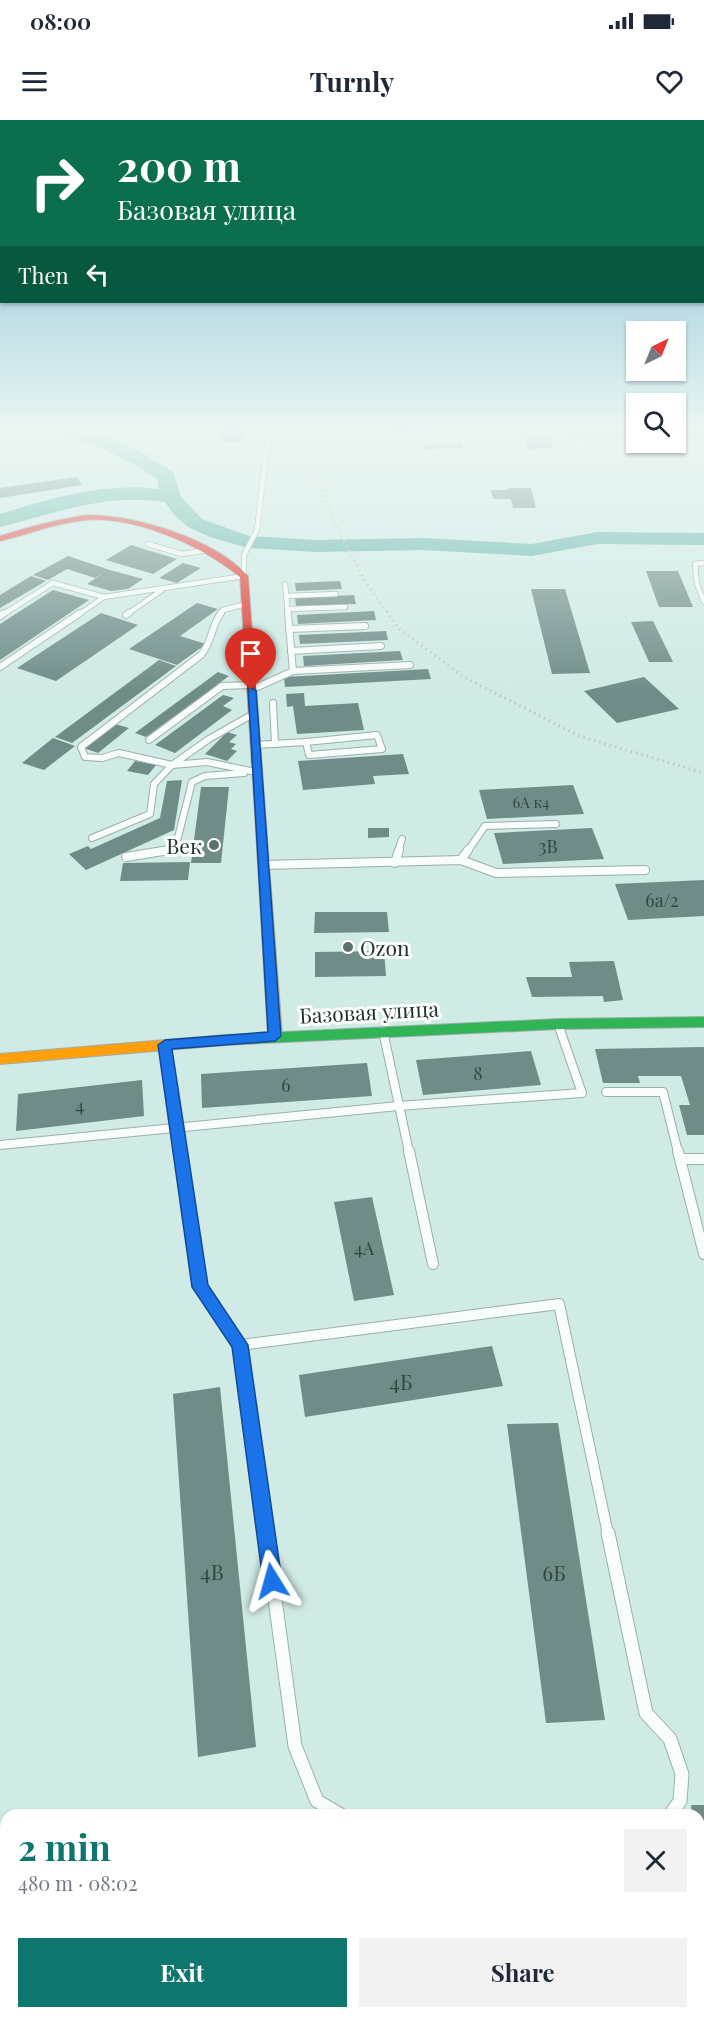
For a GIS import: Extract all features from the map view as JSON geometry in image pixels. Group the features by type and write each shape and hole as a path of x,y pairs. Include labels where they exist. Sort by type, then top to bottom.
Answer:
{"street":[{"path":"0,539 47,524 95,517"},
{"path":"110,517 141,523 210,550 223,557 244,576 275,1036"},
{"name":"Базовая улица","path":"0,1059 275,1036 558,1024 704,1022"}],"lane":[{"path":"0,616 53,583 104,597 244,576 244,555 257,530 259,517"},
{"path":"148,544 182,555 210,550"},
{"path":"704,563 695,564 697,584 704,602"},
{"path":"285,584 293,671"},
{"path":"126,615 165,588"},
{"path":"286,596 336,594"},
{"path":"0,667 104,597"},
{"path":"246,604 223,610 213,624 210,645 201,655 81,747 85,757 102,758 119,753 171,765 207,762 256,772"},
{"path":"288,609 345,607"},
{"path":"289,629 365,626"},
{"path":"291,651 381,646"},
{"path":"149,740 222,686 251,687 293,671 410,665"},
{"path":"273,703 275,744"},
{"path":"92,838 150,814 154,784 171,765 209,738 253,714"},
{"path":"255,745 377,735 382,749 309,756 306,742"},
{"path":"126,857 175,849 192,782 204,776 256,772"},
{"path":"461,860 485,826 556,824"},
{"path":"395,863 402,839"},
{"path":"262,865 461,860 496,873 645,870"},
{"path":"0,1145 175,1126 398,1106 582,1093 558,1024"},
{"path":"383,1031 433,1264"},
{"path":"165,1045 200,1287 240,1345 295,1746 317,1801 330,1809"},
{"path":"606,1092 663,1092 704,1254"},
{"path":"681,1159 704,1159"},
{"path":"240,1345 559,1304 646,1713 670,1739 682,1774 680,1801 674,1809"}],"building":[{"path":"131,545 177,559 153,574 106,560"},
{"path":"68,556 143,579 128,589 111,591 87,584 105,572 95,578 67,569 48,580 33,575"},
{"path":"183,563 201,568 177,583 159,578"},
{"path":"646,571 678,571 693,607 659,607"},
{"path":"31,576 46,581 0,608 0,595"},
{"path":"340,581 342,589 296,591 295,583"},
{"path":"531,589 565,589 590,673 552,674"},
{"path":"53,590 89,600 0,660 0,624"},
{"path":"354,595 356,604 296,606 295,598"},
{"path":"197,603 218,609 180,636 206,644 177,665 129,649"},
{"path":"374,611 376,620 298,624 297,615"},
{"path":"101,613 138,625 56,681 17,668"},
{"path":"653,621 673,662 649,662 631,622"},
{"path":"386,631 388,640 300,644 299,635"},
{"path":"400,651 403,660 304,666 303,656"},
{"path":"159,660 176,666 72,743 55,737"},
{"path":"428,669 431,679 285,687 284,677"},
{"path":"218,672 229,676 146,737 135,733"},
{"path":"644,677 679,709 617,723 584,691"},
{"path":"304,693 305,706 358,703 364,730 297,734 293,706 287,707 286,694"},
{"path":"223,695 234,698 223,706 232,710 175,753 155,745"},
{"path":"115,724 129,728 98,753 84,748"},
{"path":"227,732 237,735 229,742 236,744 231,749 237,751 227,761 205,754"},
{"path":"53,738 75,746 44,770 22,763"},
{"path":"403,754 409,774 373,776 375,784 303,790 298,761"},
{"path":"135,761 156,765 148,775 127,771"},
{"path":"182,780 174,830 86,870 69,854 88,846 91,849 160,818 167,781"},
{"path":"573,785 584,814 487,819 479,790"},
{"path":"201,787 229,787 221,863 191,863"},
{"path":"368,828 389,828 389,837 368,838"},
{"path":"592,828 604,859 503,864 494,833"},
{"path":"190,862 188,880 120,881 123,863"},
{"path":"704,880 704,916 628,920 615,884"},
{"path":"315,912 387,912 389,932 314,933"},
{"path":"384,951 386,976 315,977 315,952"},
{"path":"614,961 623,1000 604,1002 603,996 532,997 526,977 572,977 569,962"},
{"path":"704,1047 704,1135 687,1135 679,1105 690,1105 681,1076 638,1076 640,1083 603,1083 595,1049"},
{"path":"531,1051 541,1085 423,1095 416,1060"},
{"path":"367,1063 372,1096 202,1108 201,1074"},
{"path":"142,1080 144,1116 16,1131 18,1094"},
{"path":"372,1197 394,1295 354,1301 334,1202"},
{"path":"492,1346 503,1386 305,1417 299,1375"},
{"path":"220,1387 256,1747 198,1757 173,1394"},
{"path":"558,1423 605,1720 546,1723 507,1424"},
{"path":"691,1805 704,1805 704,1809 691,1809"}],"waterway":[{"path":"0,521 14,517"},
{"path":"188,517 195,523 217,533 248,542 315,546 423,544 532,550 597,538 704,539"}],"railway":[{"path":"332,517 366,583 399,629 464,677 579,736 704,773"}],"traffic: fast":[{"path":"225,1040 558,1024 704,1022"}],"traffic: slow":[{"path":"260,812 275,1036"},
{"path":"0,1059 225,1040"}],"traffic: jam":[{"path":"0,539 48,524 88,517 129,521 151,527 204,549 221,558 244,576 260,812"}],"place":[{"name":"Век","path":"214,845"},
{"name":"Ozon","path":"348,947"}],"route":[{"path":"251,690 275,1036 165,1045 200,1287 240,1345 272,1581"}]}
